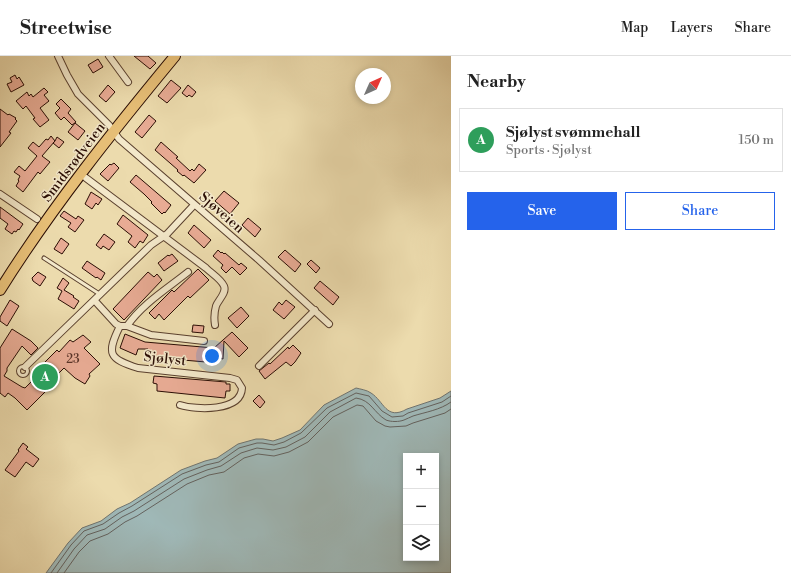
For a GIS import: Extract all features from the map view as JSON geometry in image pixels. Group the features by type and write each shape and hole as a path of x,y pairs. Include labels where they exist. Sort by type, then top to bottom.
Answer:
{"main road":[{"name":"Smidsrødveien","path":"0,290 57,205 113,131 175,56"}],"street":[{"name":"Sjøveien","path":"58,56 78,94 109,124 119,139 315,310 329,324"},
{"path":"108,56 128,82"},
{"name":"Smidsrødveien","path":"86,178 164,236"},
{"path":"0,194 37,219"},
{"path":"26,367 151,245 164,236 194,205"},
{"path":"164,236 206,268 224,287 224,294 216,307 214,319 215,325"},
{"path":"128,326 135,316 150,302 188,272"},
{"path":"95,301 116,324 120,326"},
{"path":"259,366 315,310"},
{"name":"Sjølyst","path":"180,405 186,407 223,408 240,396 242,388 237,380 230,378 138,368 124,364 112,353 111,348 113,341 120,326 128,326 151,335 204,341"}],"lane":[{"path":"44,258 101,295"}],"water":[{"path":"356,388 366,390 371,393 386,408 394,413 440,398 451,391 451,573 46,573 68,543 82,528 101,521 117,509 130,503 181,470 217,458 238,444 256,439 273,441 300,430 324,405"}],"building":[{"path":"134,56 148,56 156,63 150,69"},
{"path":"98,59 103,67 93,73 88,65"},
{"path":"15,75 17,79 19,77 24,85 11,92 7,84 12,82 10,78"},
{"path":"171,80 181,88 167,103 158,96"},
{"path":"108,85 115,92 106,102 99,96"},
{"path":"188,85 196,92 192,97 189,95 187,97 182,93"},
{"path":"44,88 48,92 44,95 49,101 40,108 49,120 40,127 33,119 35,118 26,106 23,109 16,101 27,92 29,96 31,94 33,97"},
{"path":"61,99 71,109 68,113 76,122 72,125 64,117 61,120 55,113 60,108 56,104"},
{"path":"0,109 8,115 9,114 16,118 15,119 17,121 9,132 11,133 0,147"},
{"path":"149,115 156,121 142,138 135,132"},
{"path":"75,123 85,131 78,140 68,132"},
{"path":"51,136 55,141 57,137 64,142 59,148 53,143 42,156 50,162 40,174 38,172 23,192 16,186 20,176 14,172 19,166 25,171 37,156 28,148 33,142 39,147"},
{"path":"161,142 178,157 176,158 190,171 192,169 194,171 199,164 206,170 194,183 177,171 178,170 155,150"},
{"path":"114,163 119,168 108,181 100,174 110,164 111,165"},
{"path":"136,175 171,205 165,213 164,212 162,214 144,194 130,182"},
{"path":"224,191 239,203 230,214 215,201"},
{"path":"91,192 102,199 98,205 96,203 92,209 85,204"},
{"path":"0,207 23,224 19,230 18,229 16,232 14,231 12,234 5,229 8,224 0,218"},
{"path":"64,211 76,219 78,216 84,220 75,232 68,227 71,223 60,216"},
{"path":"123,215 148,235 143,243 140,241 135,248 128,242 132,236 117,224"},
{"path":"248,218 261,229 255,237 242,225"},
{"path":"194,225 211,240 204,248 188,233"},
{"path":"104,234 115,242 109,250 103,246 101,249 96,245"},
{"path":"61,238 69,244 62,254 54,249"},
{"path":"218,250 221,253 225,253 239,265 241,263 247,268 240,275 232,267 226,273 221,268 223,265 213,256"},
{"path":"285,250 301,264 295,272 278,257"},
{"path":"172,254 178,261 164,271 158,263 168,255 169,256"},
{"path":"311,260 320,268 316,273 307,264"},
{"path":"87,261 105,273 101,280 82,268"},
{"path":"198,269 209,280 190,298 188,296 164,320 159,314 155,319 149,313 172,290 174,292"},
{"path":"38,272 46,277 40,286 33,281 32,278"},
{"path":"148,272 154,277 157,274 162,280 124,320 113,309"},
{"path":"63,278 69,283 64,290 79,301 74,309 58,299 62,291 57,288"},
{"path":"320,281 339,297 333,305 314,288"},
{"path":"10,300 19,306 7,326 0,321 0,317"},
{"path":"286,300 295,307 284,319 273,310 279,302 282,305"},
{"path":"241,307 249,316 237,328 228,318"},
{"path":"193,325 204,326 203,333 192,332"},
{"path":"12,329 31,341 38,348 31,355 22,346 7,368 4,376 22,387 25,388 36,377 35,376 39,372 37,370 57,350 59,352 70,340 73,342 83,335 91,342 84,348 100,364 89,374 90,376 85,384 75,378 64,368 46,386 49,388 27,410 8,393 5,397 0,393 0,348"},
{"path":"232,332 248,348 239,357 224,341 223,359 218,358 217,363 149,357 148,349 138,349 136,355 120,348 125,334 145,342 214,348"},
{"path":"293,345 301,353 295,362 291,366 286,362 265,379 259,371 269,363 270,364 288,347 289,349"},
{"path":"154,376 226,382 226,384 230,384 230,391 226,391 225,398 157,391 157,384 153,383"},
{"path":"259,395 265,402 260,408 253,401"},
{"path":"23,443 28,447 26,449 39,459 33,467 26,462 15,477 5,470"}],"place":[{"name":"Sjølyst svømmehall","path":"45,377"}]}
